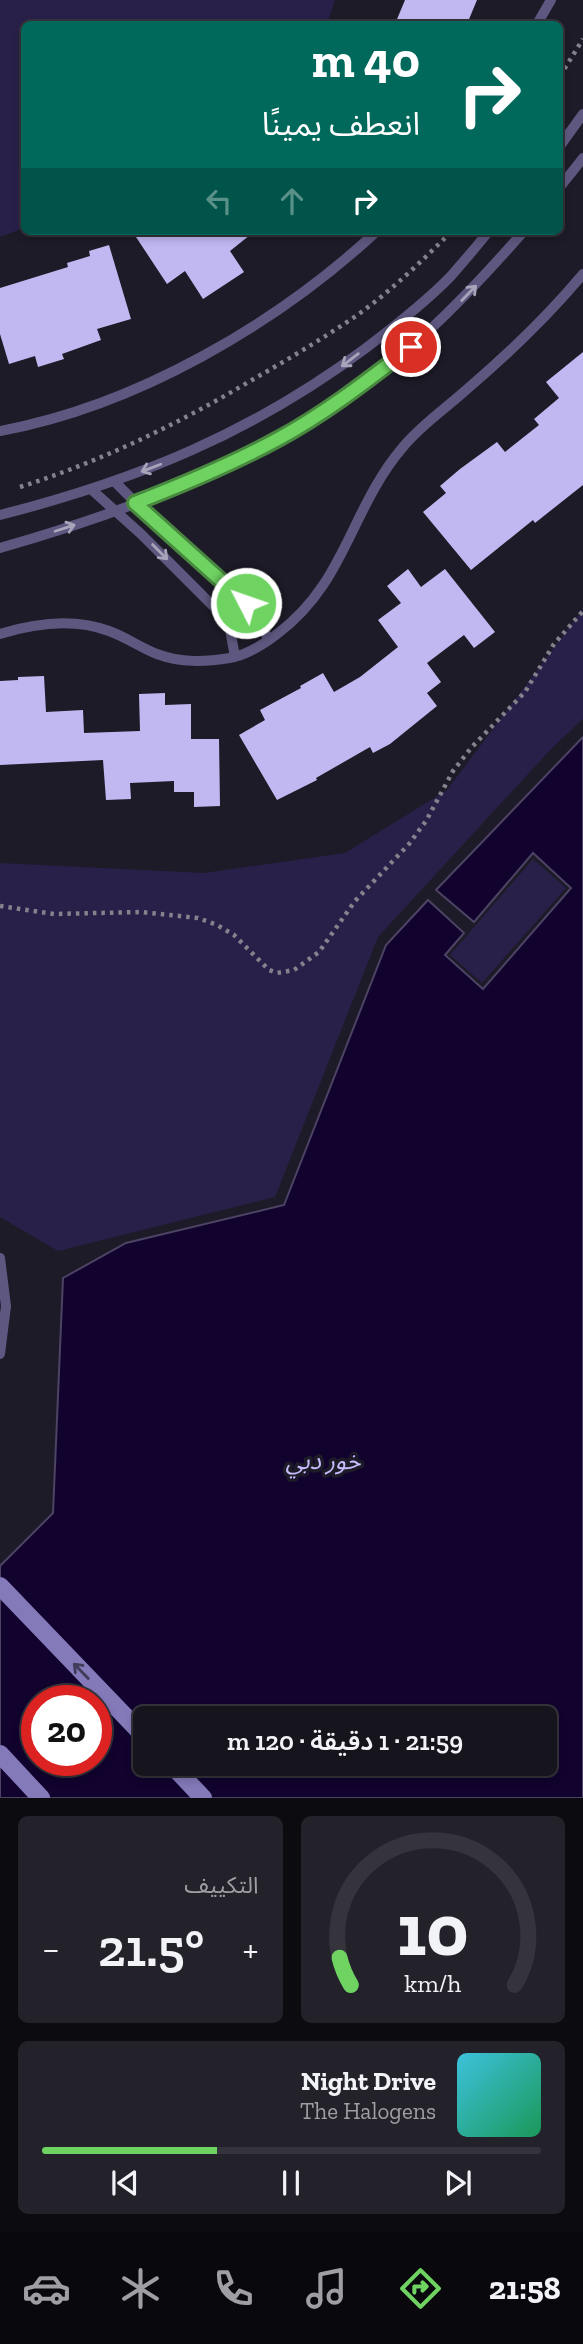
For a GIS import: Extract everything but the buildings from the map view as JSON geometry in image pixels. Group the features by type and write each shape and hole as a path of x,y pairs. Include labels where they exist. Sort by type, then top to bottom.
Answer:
{"main road":[{"path":"0,1586 133,1725"},
{"path":"0,1754 41,1798"},
{"path":"182,1776 203,1798"}],"lane":[{"path":"539,21 551,0"},
{"path":"563,142 583,114"},
{"path":"563,183 583,158"},
{"path":"0,431 83,408 154,380 222,346 287,305 347,259 373,235"},
{"path":"0,515 115,482 189,453 248,424 328,377 391,330 440,285 485,235"},
{"path":"0,548 116,512 209,474 257,450 348,395 411,347 470,293 521,235"},
{"path":"0,634 25,626 80,624 107,630 156,654 181,661 209,662 235,657 269,640 293,623 313,602 324,586 379,478 404,446 433,417 525,337 583,274"},
{"path":"115,482 246,603 269,640"},
{"path":"92,490 224,617 230,629 235,657"},
{"path":"0,1258 6,1306 0,1354"}],"path":[{"path":"563,71 583,39"},
{"path":"11,490 76,469 129,446 216,402 357,315 423,260 448,235"},
{"path":"0,906 54,914 141,912 198,918 234,935 269,970 277,973 294,970 319,952 355,901 409,844 426,821 453,771 471,748 525,692 554,643 583,611"}],"shaded area":[{"path":"0,0 335,0 328,21 21,21 21,229 0,237"},
{"path":"583,609 583,719 552,748 378,937 275,1197 58,1251 0,1217 0,863 204,873 345,853 447,790"},
{"path":"533,859 566,888 482,983 450,955"}],"water":[{"name":"خور دبي","path":"583,737 583,1798 0,1798 0,1566 53,1513 63,1278 126,1243 284,1205 386,945 428,900 464,933 445,955 483,989 571,888 533,853 474,922 436,890"}],"route":[{"path":"246,603 135,503 209,474 280,438 348,395 411,347"}]}
